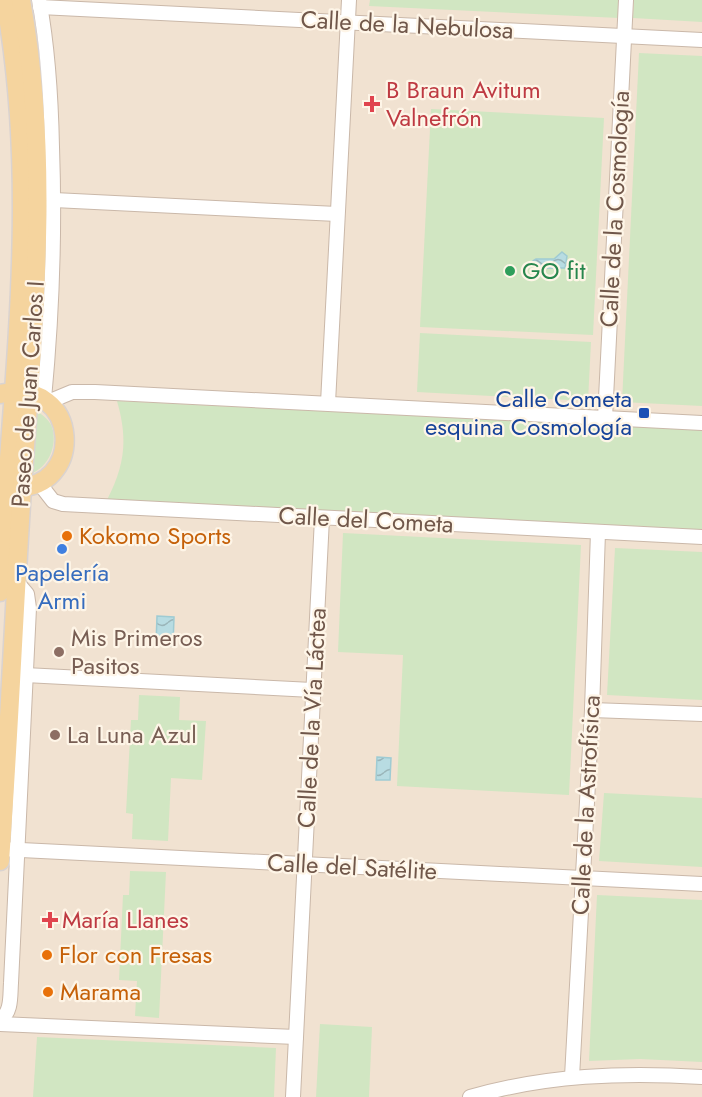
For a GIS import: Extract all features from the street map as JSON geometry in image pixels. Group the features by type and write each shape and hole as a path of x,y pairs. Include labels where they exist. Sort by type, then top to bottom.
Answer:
{"main road":[{"name":"Paseo de Juan Carlos I","path":"5,0 15,63 22,171 21,255 27,396"},
{"name":"Paseo de Juan Carlos I","path":"0,592 17,485 27,396 38,201 37,133 31,63 21,0"},
{"path":"17,485 56,469 65,450 65,431 57,412 27,396"},
{"name":"Paseo de Juan Carlos I","path":"4,855 16,581 17,485"}],"street":[{"path":"328,403 349,0"},
{"name":"Calle de la Cosmología","path":"605,418 626,0"},
{"name":"Paseo de Juan Carlos I","path":"27,396 51,291 54,201 51,111 39,4"},
{"name":"Calle de la Nebulosa","path":"39,4 348,23 702,40"},
{"path":"54,201 337,214"},
{"path":"27,396 72,392 702,423"},
{"name":"Calle del Cometa","path":"17,485 63,504 702,537"},
{"name":"Calle de la Vía Láctea","path":"293,1097 322,518"},
{"name":"Calle de la Astrofísica","path":"572,1077 581,878 592,710 598,532"},
{"path":"0,1022 9,1009 4,855 25,675 29,608 27,594 16,581"},
{"path":"25,675 312,690"},
{"path":"592,710 702,714"},
{"name":"Calle del Satélite","path":"4,855 304,865 702,884"},
{"path":"0,1022 296,1037"},
{"path":"470,1097 520,1085 572,1077 652,1074 702,1077"}],"shaded area":[{"path":"0,0 702,0 702,1097 0,1097"}],"green space":[{"path":"370,0 620,0 619,18 369,6"},
{"path":"634,0 702,0 702,22 633,18"},
{"path":"639,53 702,56 702,406 622,402"},
{"name":"GO fit","path":"431,109 604,118 593,335 420,327"},
{"path":"420,333 591,342 588,401 417,392"},
{"path":"117,401 702,430 702,530 107,500 118,475 123,452 123,428"},
{"path":"36,410 51,424 54,442 46,462 30,474"},
{"path":"343,533 581,545 569,795 397,786 403,655 338,652"},
{"path":"615,548 702,552 702,700 607,695"},
{"path":"139,695 180,697 179,720 206,721 202,780 171,778 168,841 132,839 133,814 126,813 131,720 138,720"},
{"path":"604,793 702,798 702,867 599,861"},
{"path":"130,871 166,872 159,1018 135,1016 137,981 119,980 123,895 129,895"},
{"path":"597,895 702,900 702,1062 640,1059 589,1061"},
{"path":"320,1024 372,1027 369,1097 316,1097"},
{"path":"37,1037 276,1048 274,1097 33,1097"}],"water":[{"path":"562,252 567,256 565,268 536,268 531,262 536,259 554,259"},
{"path":"157,616 174,617 173,646 156,645"},
{"path":"377,757 391,758 390,780 376,780"}],"place":[{"name":"B Braun Avitum Valnefrón","path":"372,104"},
{"name":"GO fit","path":"510,271"},
{"name":"Calle Cometa esquina Cosmología","path":"644,413"},
{"name":"Kokomo Sports","path":"67,536"},
{"name":"Papelería Armi","path":"62,549"},
{"name":"Mis Primeros Pasitos","path":"59,652"},
{"name":"La Luna Azul","path":"55,735"},
{"name":"María Llanes","path":"50,920"},
{"name":"Flor con Fresas","path":"47,955"},
{"name":"Marama","path":"48,992"}]}
